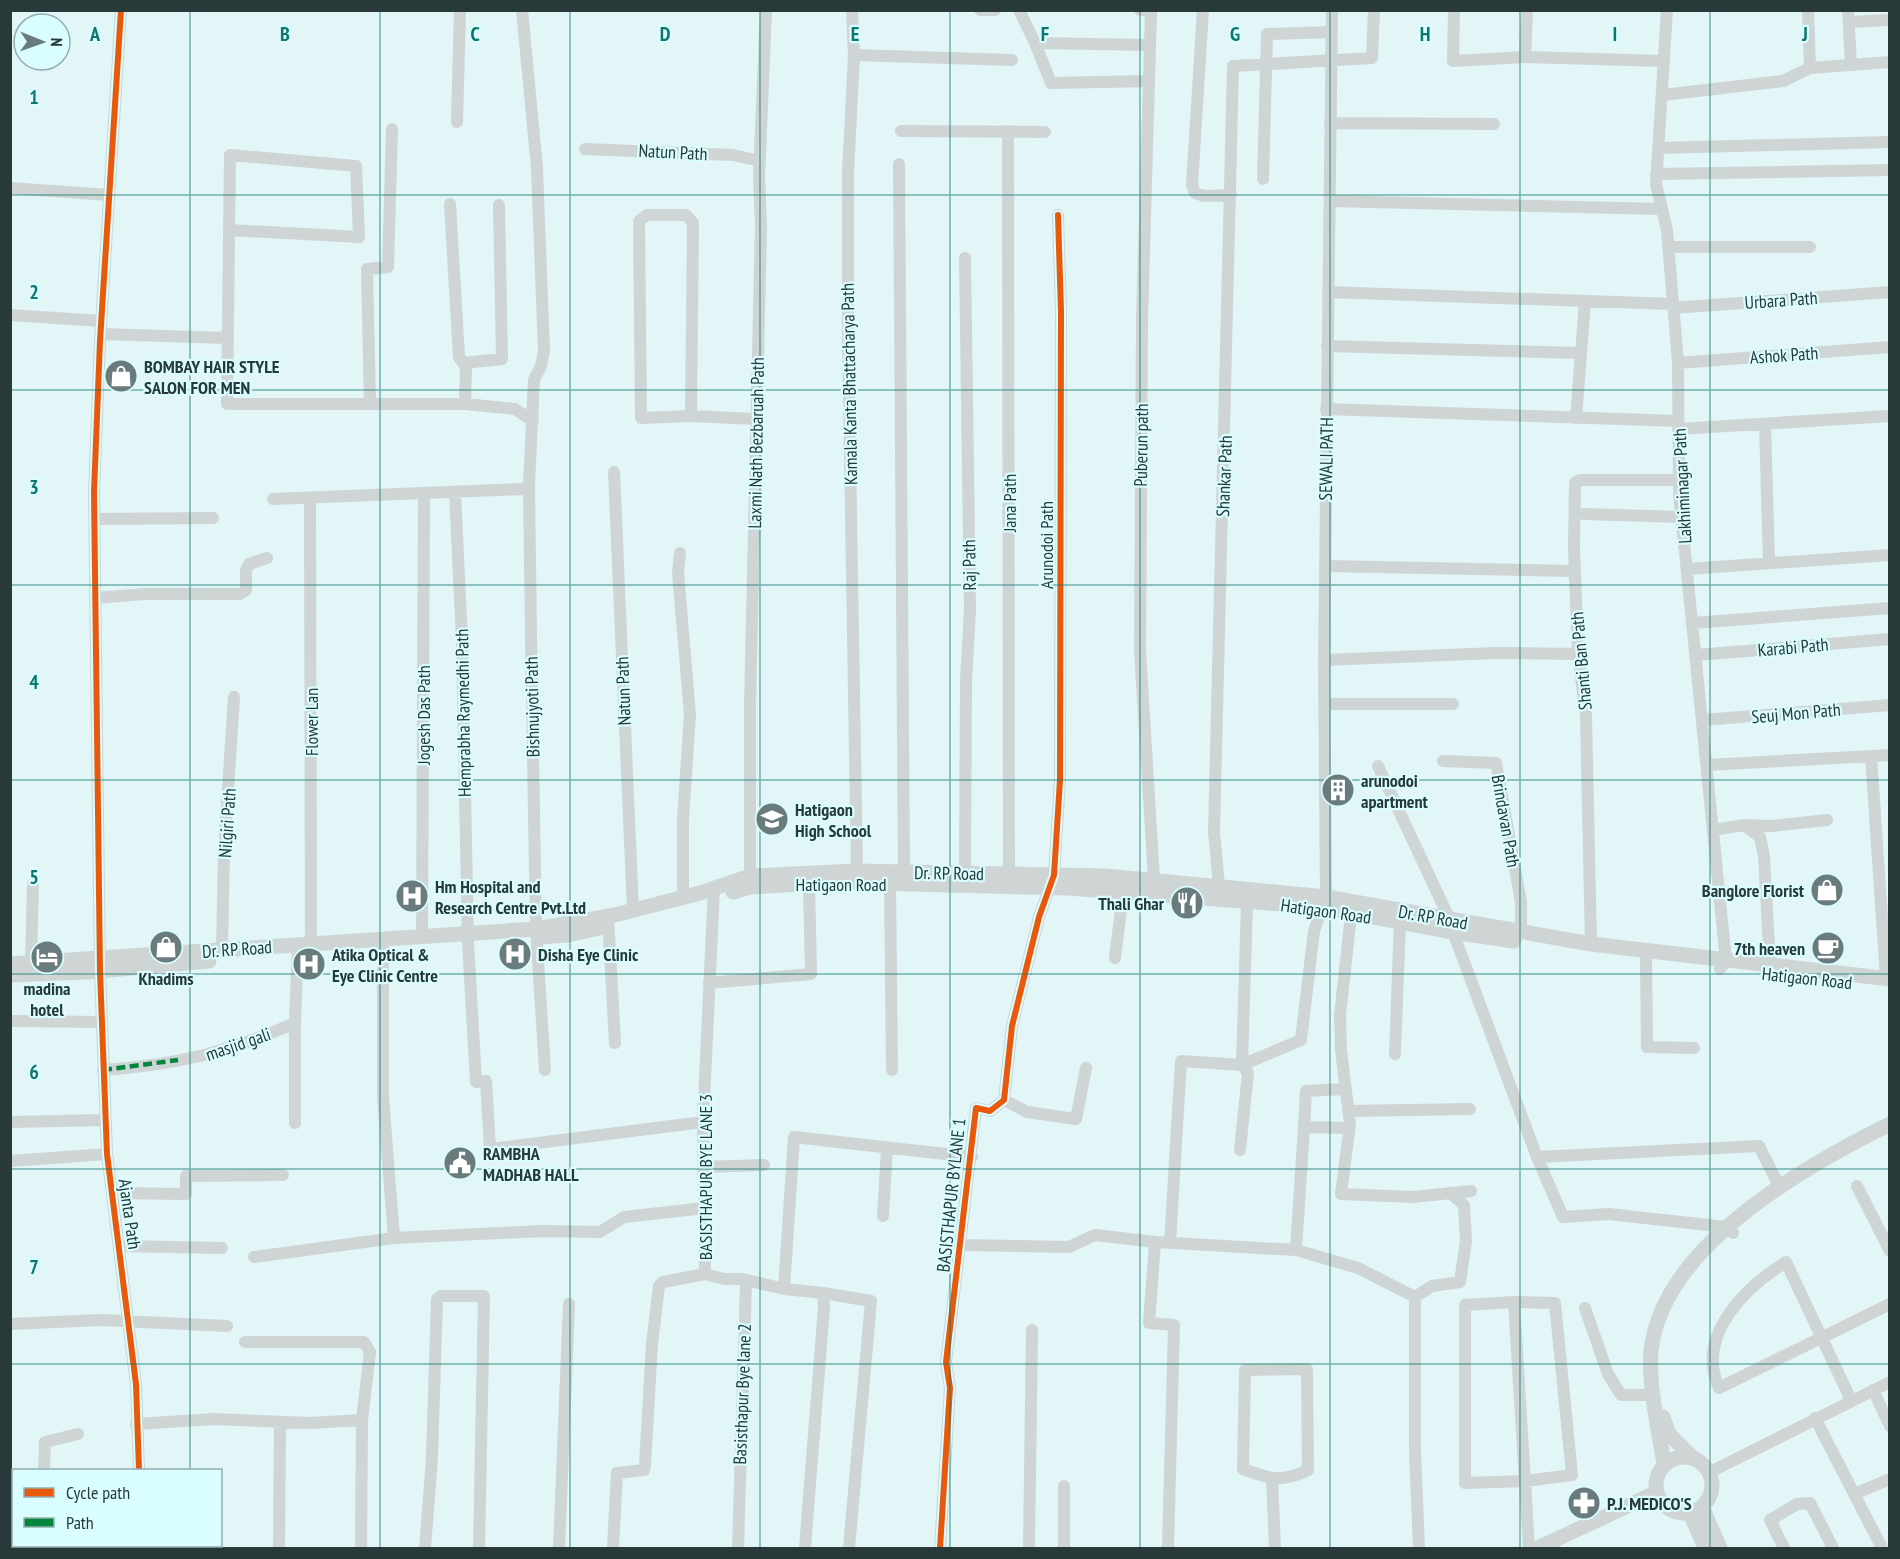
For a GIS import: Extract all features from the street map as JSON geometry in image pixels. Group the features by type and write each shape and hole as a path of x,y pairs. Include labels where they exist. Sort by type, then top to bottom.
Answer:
{"main road":[{"name":"Dr. RP Road","path":"10,964 100,966 222,950 302,949 422,936 468,938 536,933 608,921 633,910 683,897 713,893 750,881 857,871 1009,874 1051,881 1154,879 1219,886 1323,902 1452,926 1521,932 1723,965 1770,966 1888,981"},
{"name":"Hatigaon Road","path":"750,881 809,883 1051,881 1123,892 1247,902 1323,902"},
{"path":"608,921 713,893"},
{"name":"Hatigaon Road","path":"1352,907 1400,922 1452,926 1646,959 1888,981"},
{"path":"10,975 302,949 383,948 468,938"},
{"path":"1664,1464 1654,1395 1651,1351 1661,1316 1682,1275 1779,1186 1796,1174 1890,1124"},
{"path":"1692,1457 1677,1457 1664,1464 1659,1472 1659,1496 1673,1511 1696,1510 1712,1491 1710,1472 1705,1465 1692,1457 1665,1426 1659,1396 1659,1354 1670,1317 1689,1281 1730,1230 1801,1183 1890,1135"},
{"path":"1538,1548 1659,1496"},
{"path":"1559,1548 1659,1496"},
{"path":"1696,1510 1705,1548"},
{"path":"1696,1510 1720,1548"}],"street":[{"name":"Ajanta Path","path":"121,10 100,327 95,519 100,966 107,1154 136,1384 139,1469"},
{"path":"457,122 460,10"},
{"name":"Bishnujyoti Path","path":"522,10 537,168 544,351 541,366 534,380 529,485 536,933 545,1070"},
{"name":"Laxmi Nath Bezbaruah Path","path":"750,881 750,705 760,161 766,10"},
{"name":"Kamala Kanta Bhattacharya Path","path":"852,10 854,55 848,173 848,335 857,871"},
{"path":"980,10 995,10"},
{"path":"1019,10 1051,83 1149,81"},
{"path":"1140,10 1150,11"},
{"path":"1203,10 1192,185 1195,193 1204,196 1231,195"},
{"name":"SEWALI PATH","path":"1242,1065 1301,1040 1314,931 1323,902 1326,409 1332,10"},
{"path":"1266,64 1330,58 1372,58 1374,10"},
{"path":"1454,10 1453,61 1525,57 1665,61"},
{"path":"1525,57 1527,10"},
{"name":"Lakhiminagar Path","path":"1667,10 1664,95 1656,174 1668,247 1678,363 1678,480 1697,655 1723,965"},
{"path":"1808,10 1810,69"},
{"name":"Puberun path","path":"1150,11 1142,320 1140,651 1154,879"},
{"path":"1851,65 1849,16 1890,20"},
{"path":"1263,179 1267,34 1331,32"},
{"path":"1035,43 1150,45"},
{"path":"854,55 1012,60"},
{"path":"1664,95 1783,81 1810,69 1890,62"},
{"name":"Shankar Path","path":"1219,886 1214,832 1233,66 1266,64"},
{"path":"1330,123 1494,124"},
{"path":"370,404 367,269 388,267 392,129"},
{"path":"901,131 1045,132"},
{"name":"Jana Path","path":"1008,132 1009,874"},
{"path":"1659,148 1890,142"},
{"name":"Natun Path","path":"585,149 733,155 760,161"},
{"path":"229,230 359,237 356,166 230,155 229,230 228,338 227,404 465,404 515,409 533,422"},
{"path":"899,164 904,872"},
{"path":"1656,174 1890,170"},
{"path":"10,188 109,195"},
{"path":"1330,201 1662,209"},
{"path":"450,204 459,357 466,367 465,404"},
{"path":"463,363 502,359 499,205"},
{"path":"692,416 693,223 686,215 647,215 639,221 641,418 692,416 756,419"},
{"name":"Arunodoi Path","path":"1051,881 1060,768 1061,311 1058,215"},
{"path":"1668,247 1810,247"},
{"name":"Raj Path","path":"965,258 970,609 966,681 965,873"},
{"name":"Urbara Path","path":"1328,292 1673,306 1890,292"},
{"path":"1576,418 1585,301"},
{"path":"10,315 100,327 228,338"},
{"path":"1327,346 1580,353"},
{"name":"Ashok Path","path":"1678,363 1890,347"},
{"path":"1326,409 1576,418 1678,425 1765,424 1890,416"},
{"path":"1765,424 1769,563"},
{"name":"Natun Path","path":"614,472 633,910"},
{"name":"Shanti Ban Path","path":"1591,944 1586,716 1578,654 1575,571 1577,481 1678,480"},
{"path":"273,499 524,489 529,485"},
{"name":"Hemprabha Raymedhi Path","path":"455,492 462,641 468,938 476,1082 486,1081 490,1149 704,1122"},
{"name":"Jogesh Das Path","path":"422,936 424,494"},
{"name":"Flower Lan","path":"302,949 310,498"},
{"path":"1584,514 1681,517"},
{"path":"95,519 213,518"},
{"path":"680,553 678,573 690,714 683,819 683,897"},
{"path":"1687,570 1890,555"},
{"path":"96,598 144,594 240,594 246,590 246,570 249,564 267,558"},
{"path":"1325,566 1575,571"},
{"path":"1693,623 1890,608"},
{"name":"Karabi Path","path":"1697,655 1890,639"},
{"path":"1324,660 1496,653 1578,654"},
{"name":"Nilgiri Path","path":"222,950 224,850 234,697"},
{"path":"1324,704 1453,704"},
{"name":"Seuj Mon Path","path":"1703,720 1890,705"},
{"path":"1707,765 1890,754"},
{"path":"1871,756 1888,981"},
{"name":"Brindavan Path","path":"1443,761 1496,763 1521,902 1521,932"},
{"path":"1378,766 1452,926 1537,1157 1563,1217 1609,1214 1730,1230"},
{"path":"1713,830 1744,825 1771,826 1827,820"},
{"path":"1744,825 1760,837 1764,856 1770,966"},
{"path":"1051,881 1033,939 1012,1026 1004,1100 1026,1112 1076,1119 1086,1068"},
{"path":"709,983 811,974 809,883"},
{"path":"890,883 892,1070"},
{"path":"31,963 33,884"},
{"path":"1115,958 1123,892"},
{"name":"BASISTHAPUR BYE LANE 3","path":"614,1548 617,1473 644,1470 645,1465 652,1344 659,1286 663,1282 705,1274 704,1122 713,893"},
{"path":"1240,1150 1248,1073 1242,1065 1247,902"},
{"path":"1352,907 1341,1015 1341,1050 1349,1128 1341,1194 1413,1197 1471,1191"},
{"path":"608,921 615,1043"},
{"path":"1395,1054 1400,922"},
{"path":"383,948 383,1097 394,1238"},
{"path":"295,1123 295,1023 302,949"},
{"path":"1646,959 1647,1047 1694,1048"},
{"path":"10,1021 102,1022"},
{"name":"masjid gali","path":"104,1070 200,1058 246,1045 295,1023"},
{"path":"1170,1243 1181,1061 1242,1065"},
{"path":"1296,1250 1306,1091 1346,1089"},
{"name":"BASISTHAPUR BYLANE 1","path":"940,1548 950,1388 946,1362 962,1245 976,1108 990,1111 1004,1100"},
{"path":"1348,1111 1470,1109"},
{"path":"10,1122 105,1120"},
{"path":"1304,1127 1349,1128"},
{"path":"784,1290 794,1137 972,1157"},
{"path":"1537,1157 1759,1146 1779,1186"},
{"path":"883,1216 887,1148"},
{"path":"10,1161 107,1154"},
{"path":"704,1167 764,1165"},
{"path":"112,1193 186,1194 186,1176 282,1175"},
{"path":"1857,1186 1890,1251"},
{"path":"1415,1297 1432,1286 1460,1282 1466,1241 1464,1204 1450,1193"},
{"path":"254,1257 394,1238 543,1231 600,1232 624,1217 705,1208"},
{"path":"962,1245 1069,1247 1095,1234 1155,1242 1296,1250 1358,1268 1415,1297"},
{"path":"1155,1242 1149,1323 1174,1325 1168,1548"},
{"path":"119,1246 222,1248"},
{"path":"1851,1400 1821,1337 1786,1262 1749,1288 1732,1307 1719,1329 1714,1377 1719,1388 1821,1337 1890,1304"},
{"path":"705,1274 784,1290 823,1293 871,1301 849,1548"},
{"name":"Basisthapur Bye lane 2","path":"738,1548 746,1283 742,1280"},
{"path":"805,1548 824,1306 823,1293"},
{"path":"425,1548 432,1457 437,1299 441,1296 484,1296 479,1548"},
{"path":"1415,1297 1415,1451 1419,1548"},
{"path":"1514,1302 1529,1548"},
{"path":"1514,1302 1555,1302 1572,1475 1525,1482 1465,1483 1465,1305 1514,1302"},
{"path":"559,1548 569,1304"},
{"path":"1585,1308 1608,1374 1621,1395 1654,1395"},
{"path":"10,1323 101,1320 228,1326"},
{"path":"1029,1548 1032,1330"},
{"path":"245,1342 364,1342 370,1352 362,1420 361,1548"},
{"path":"1307,1369 1308,1470 1292,1478 1272,1479 1243,1469 1245,1370 1307,1369"},
{"path":"1710,1472 1890,1382"},
{"path":"1873,1390 1890,1426"},
{"path":"1815,1418 1883,1544"},
{"path":"136,1424 214,1419 310,1423 362,1420"},
{"path":"279,1548 280,1422"},
{"path":"44,1469 45,1442 78,1434"},
{"path":"1272,1479 1275,1548"},
{"path":"1854,1494 1890,1479"},
{"path":"1064,1486 1064,1548"},
{"path":"1784,1548 1770,1520 1797,1504 1810,1503 1833,1548"}],"marked path":[{"path":"103,1070 178,1060"}],"cycle path":[{"path":"121,10 100,341 94,492 100,971 107,1154 136,1384 139,1469"},
{"path":"940,1548 950,1388 946,1362 976,1108 990,1111 1004,1100 1012,1026 1039,917 1054,875 1060,780 1061,311 1058,215"}],"place":[{"name":"BOMBAY HAIR STYLE SALON FOR MEN","path":"121,376"},
{"name":"arunodoi apartment","path":"1338,790"},
{"name":"Hatigaon High School","path":"772,819"},
{"name":"Banglore Florist","path":"1827,890"},
{"name":"Hm Hospital and Research Centre Pvt.Ltd","path":"412,896"},
{"name":"Thali Ghar","path":"1187,903"},
{"name":"Khadims","path":"166,947"},
{"name":"7th heaven","path":"1828,948"},
{"name":"Disha Eye Clinic","path":"515,954"},
{"name":"madina hotel","path":"47,957"},
{"name":"Atika Optical & Eye Clinic Centre","path":"309,964"},
{"name":"RAMBHA MADHAB HALL","path":"460,1163"},
{"name":"P.J. MEDICO'S","path":"1584,1503"}]}
